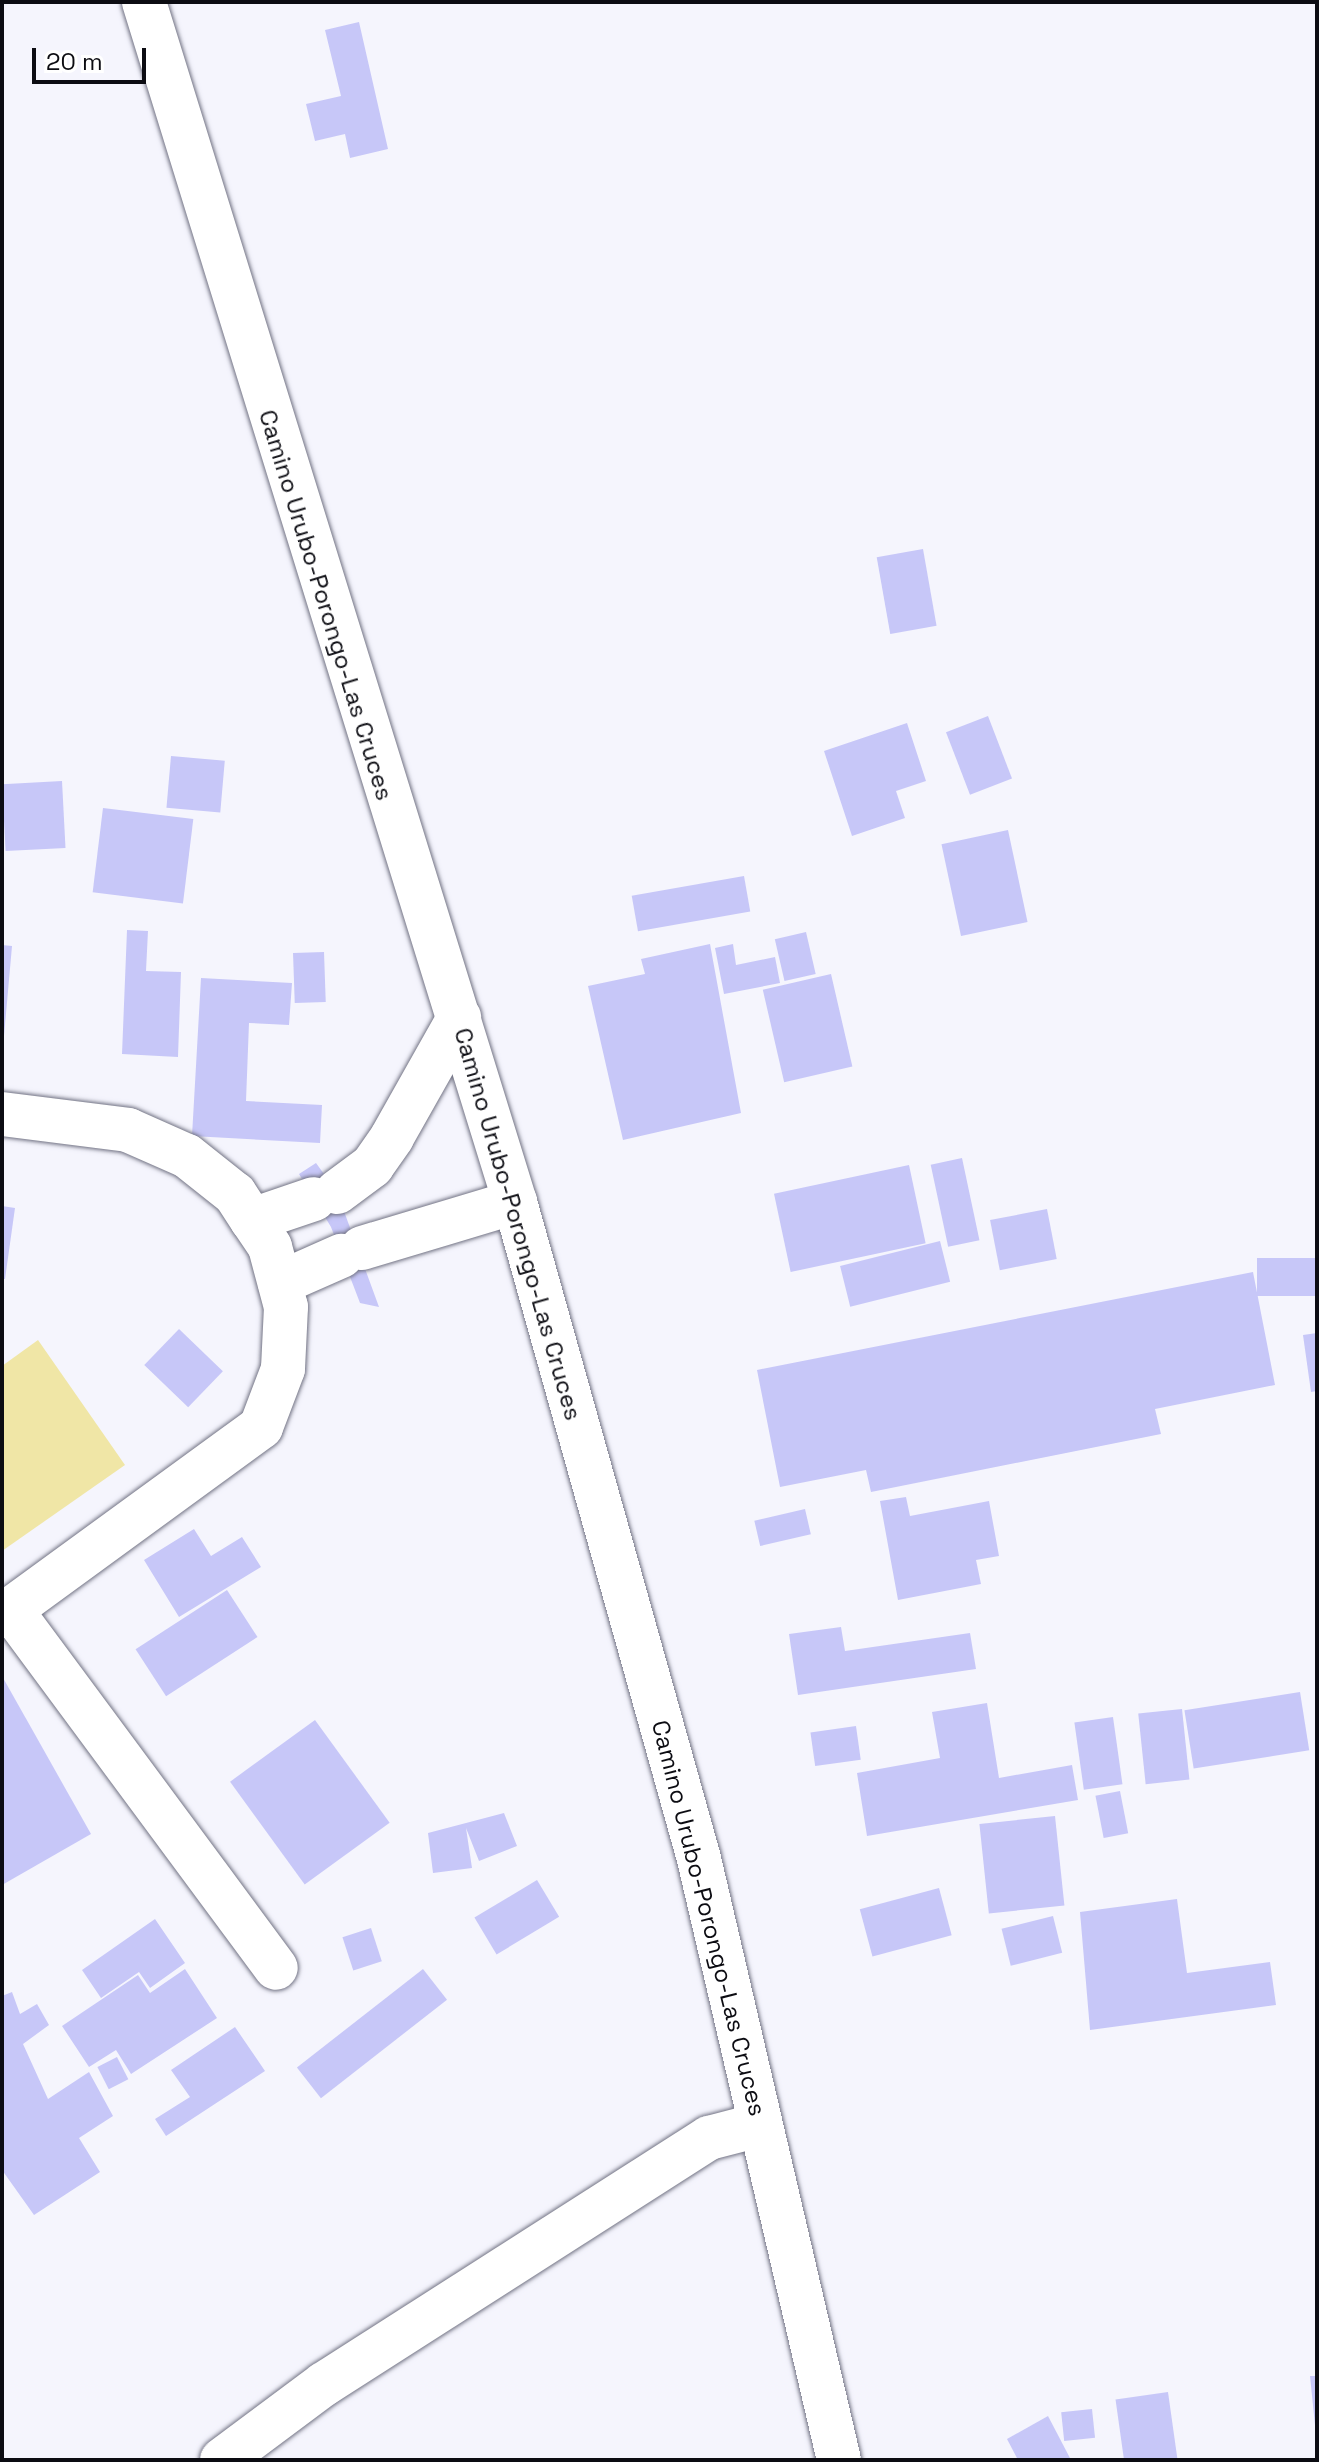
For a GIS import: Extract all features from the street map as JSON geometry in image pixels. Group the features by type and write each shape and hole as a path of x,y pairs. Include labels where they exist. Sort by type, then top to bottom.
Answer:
{"main road":[{"name":"Camino Urubo-Porongo-Las Cruces","path":"144,2 254,377 515,1202 699,1859 839,2460"},
{"path":"252,1220 326,1195 372,1166 392,1137 459,1018"},
{"path":"2,1114 128,1130 187,1156 235,1194 252,1220 280,1283 286,1307 283,1369 261,1427 7,1613 276,1968"},
{"path":"280,1283 352,1252 515,1202"},
{"path":"222,2460 324,2384 709,2138 759,2125"}],"shaded area":[{"path":"38,1340 125,1465 2,1551 2,1366"}],"building":[{"path":"359,22 388,149 350,158 345,134 315,141 306,104 341,96 325,30"},
{"path":"923,549 937,626 890,634 877,557"},
{"path":"988,716 1012,779 970,795 946,732"},
{"path":"907,723 926,781 896,791 905,818 852,836 824,751"},
{"path":"171,756 225,761 220,813 166,808"},
{"path":"62,781 66,848 6,851 2,784"},
{"path":"103,808 193,819 183,903 93,892"},
{"path":"1008,830 1028,922 961,936 941,844"},
{"path":"744,876 750,911 638,931 632,896"},
{"path":"127,930 148,931 146,971 181,972 178,1057 122,1054"},
{"path":"806,932 816,974 784,981 775,939"},
{"path":"710,944 741,1113 623,1140 588,986 645,974 641,959"},
{"path":"733,944 736,965 775,957 780,983 724,994 715,948"},
{"path":"2,945 12,946 4,1036 2,1036"},
{"path":"324,952 326,1002 295,1003 293,953"},
{"path":"831,974 852,1067 784,1082 763,990"},
{"path":"201,978 292,983 289,1025 249,1023 246,1101 322,1105 320,1143 192,1136"},
{"path":"962,1158 979,1240 948,1247 931,1165"},
{"path":"316,1163 337,1192 379,1307 360,1303 331,1227 299,1174"},
{"path":"909,1165 926,1243 791,1272 774,1194"},
{"path":"2,1206 15,1208 5,1279 2,1279"},
{"path":"1047,1209 1057,1259 1000,1270 990,1220"},
{"path":"940,1241 950,1282 850,1307 840,1266"},
{"path":"1257,1258 1317,1258 1317,1296 1257,1296"},
{"path":"1253,1272 1275,1385 1155,1409 1161,1434 871,1492 866,1470 780,1487 757,1370"},
{"path":"179,1329 223,1371 188,1407 144,1365"},
{"path":"1317,1333 1317,1391 1311,1392 1303,1335"},
{"path":"906,1497 910,1516 989,1501 999,1556 976,1560 981,1584 898,1600 880,1501"},
{"path":"805,1509 811,1534 760,1546 754,1521"},
{"path":"194,1529 211,1556 242,1537 261,1567 179,1617 144,1560"},
{"path":"227,1590 257,1637 166,1696 136,1649"},
{"path":"841,1627 845,1651 970,1633 976,1669 798,1695 789,1634"},
{"path":"2,1676 91,1834 2,1885"},
{"path":"1300,1692 1309,1750 1194,1769 1184,1710"},
{"path":"987,1703 999,1778 1072,1765 1078,1800 867,1836 857,1773 940,1758 932,1712"},
{"path":"1182,1709 1189,1780 1146,1784 1138,1714"},
{"path":"1113,1717 1122,1784 1084,1790 1074,1722"},
{"path":"315,1720 390,1823 305,1884 230,1782"},
{"path":"856,1726 861,1760 815,1766 810,1732"},
{"path":"1120,1791 1128,1833 1104,1838 1095,1796"},
{"path":"504,1813 517,1846 479,1861 466,1828 472,1868 433,1873 428,1833"},
{"path":"1055,1816 1064,1906 989,1913 979,1824"},
{"path":"537,1880 559,1917 497,1954 474,1918"},
{"path":"939,1888 952,1935 872,1957 860,1909"},
{"path":"1177,1899 1187,1973 1270,1962 1276,2005 1090,2030 1080,1912"},
{"path":"1053,1916 1062,1953 1011,1966 1002,1929"},
{"path":"155,1919 185,1963 150,1988 139,1972 101,1998 82,1970"},
{"path":"371,1928 382,1961 353,1971 342,1937"},
{"path":"185,1969 217,2018 131,2074 116,2050 89,2067 62,2026 138,1975 150,1993"},
{"path":"423,1969 447,2000 321,2098 297,2068"},
{"path":"12,1992 20,2014 37,2004 49,2025 23,2044 48,2099 89,2072 113,2116 79,2138 100,2172 34,2215 2,2170 2,1996"},
{"path":"235,2027 265,2071 166,2136 155,2119 190,2097 171,2070"},
{"path":"117,2057 128,2079 109,2089 97,2067"},
{"path":"1310,2376 1317,2376 1315,2425"},
{"path":"1168,2392 1178,2460 1124,2460 1116,2399"},
{"path":"1092,2409 1095,2438 1064,2441 1061,2412"},
{"path":"1048,2416 1071,2460 1018,2460 1007,2439"}]}
